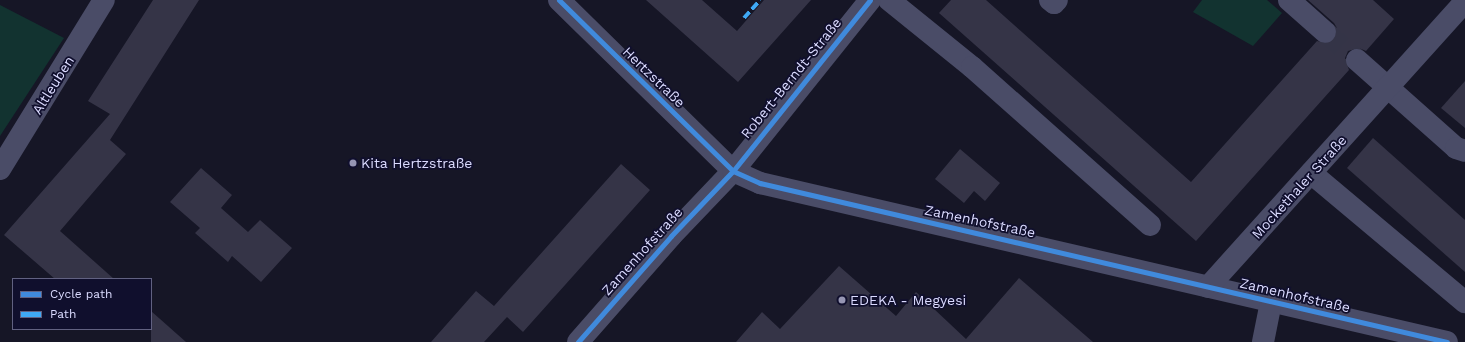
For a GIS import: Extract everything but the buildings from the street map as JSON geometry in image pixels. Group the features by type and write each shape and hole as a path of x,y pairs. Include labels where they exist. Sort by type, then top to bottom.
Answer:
{"street":[{"name":"Altleuben","path":"0,169 104,0"},
{"name":"Hertzstraße","path":"559,0 733,171"},
{"name":"Robert-Berndt-Straße","path":"733,171 870,0"},
{"path":"889,0 972,67 1150,225"},
{"path":"1050,0 1054,3 1057,0"},
{"path":"1289,0 1325,32"},
{"name":"Mockethaler Straße","path":"1208,287 1390,87 1465,2"},
{"path":"1357,60 1390,87 1456,148 1465,151"},
{"name":"Zamenhofstraße","path":"578,342 671,236 733,171 760,183 1447,342"},
{"path":"1311,173 1465,302"},
{"path":"1263,342 1272,302"}],"green space":[{"path":"1202,0 1267,0 1282,13 1253,46 1193,12"},
{"path":"0,5 64,38 0,136"}],"tunnel":[{"path":"1325,32 1357,60"}],"marked path":[{"path":"744,18 760,0"}],"cycle path":[{"path":"559,0 733,171 760,183 1447,342"},
{"path":"578,342 671,236 733,171 870,0"}],"place":[{"name":"Kita Hertzstraße","path":"353,163"},
{"name":"EDEKA - Megyesi","path":"842,300"}]}
